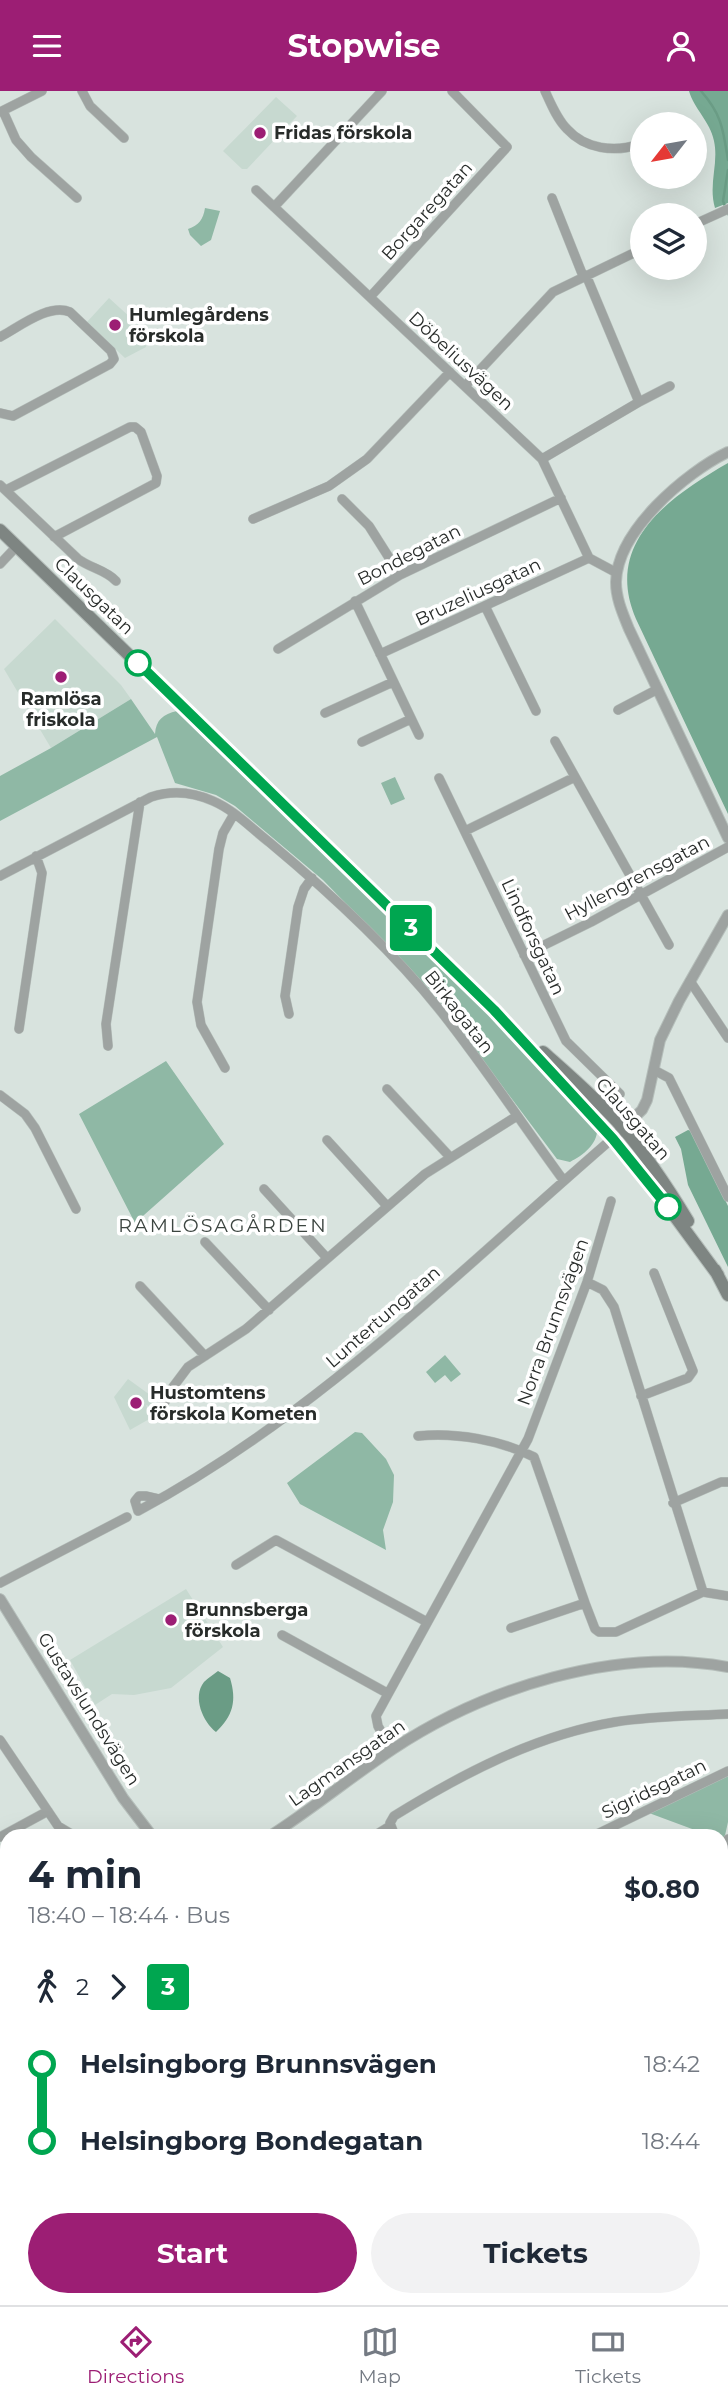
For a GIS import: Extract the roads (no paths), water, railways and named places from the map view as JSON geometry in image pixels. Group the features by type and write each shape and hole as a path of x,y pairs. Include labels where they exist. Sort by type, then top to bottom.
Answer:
{"main road":[{"name":"Clausgatan","path":"0,530 494,1010 613,1139 657,1192 718,1275"},
{"name":"Clausgatan","path":"494,1010 577,1082 623,1129 670,1192 728,1295"}],"street":[{"path":"42,91 2,111 16,140 77,198"},
{"path":"82,91 90,106 124,138"},
{"path":"274,207 382,91"},
{"name":"Borgaregatan","path":"370,297 507,147 452,91"},
{"path":"545,91 561,122 572,134 610,149 630,146"},
{"name":"Döbeliusvägen","path":"256,190 542,459 589,558"},
{"path":"552,198 639,402"},
{"path":"707,219 728,209"},
{"path":"465,386 553,292 630,255"},
{"path":"0,337 50,311 62,309 70,312 110,351 114,359 110,364 13,416 0,413"},
{"path":"253,519 329,486 367,459 450,372"},
{"path":"542,459 670,386"},
{"path":"54,537 156,483 157,476 141,432 135,427 3,488 54,537 88,567 116,580"},
{"path":"728,452 693,472 662,501 627,546 616,584 620,605 728,838"},
{"name":"Bondegatan","path":"278,649 400,575 561,498"},
{"path":"342,499 369,526 400,575"},
{"path":"0,564 17,546"},
{"path":"589,558 617,573"},
{"name":"Bruzeliusgatan","path":"380,655 589,558"},
{"path":"355,601 419,735"},
{"path":"485,606 536,711"},
{"path":"325,713 393,682"},
{"path":"618,710 658,689"},
{"path":"362,742 411,719"},
{"path":"555,741 669,945"},
{"path":"464,831 575,777"},
{"name":"Lindforsgatan","path":"439,778 566,1041 620,1094"},
{"name":"Birkagatan","path":"0,876 140,802 163,793 191,794 213,801 234,814 312,878 425,992 564,1181"},
{"path":"108,1046 106,1024 140,802"},
{"path":"225,1068 202,1028 197,1002 219,849 225,829 234,814"},
{"name":"Hyllengrensgatan","path":"524,955 591,922 728,847"},
{"path":"19,1029 42,873 36,856"},
{"path":"289,1014 285,996 298,907 304,889 312,878"},
{"path":"613,1139 642,1110 647,1100 660,1040 728,915"},
{"path":"690,981 728,1038"},
{"path":"654,1070 669,1078 727,1191"},
{"path":"387,1089 450,1157"},
{"path":"0,1095 22,1111 31,1122 76,1209"},
{"path":"163,1406 182,1373 269,1310 420,1178 517,1117"},
{"name":"Luntertungatan","path":"159,1499 234,1454 312,1397 613,1139"},
{"path":"327,1140 387,1206"},
{"path":"264,1189 327,1258"},
{"name":"Norra Brunnsvägen","path":"391,1750 376,1721 387,1693 521,1452 587,1282 611,1201"},
{"path":"205,1242 269,1310"},
{"path":"641,1396 688,1378 693,1371 654,1273"},
{"path":"587,1282 603,1290 612,1301 703,1593"},
{"path":"139,1286 205,1356"},
{"path":"418,1436 439,1434 463,1438 534,1457 596,1631 610,1633 703,1593 728,1596"},
{"path":"673,1503 721,1482 728,1482"},
{"path":"0,1583 127,1517"},
{"path":"236,1565 276,1540 428,1622"},
{"name":"Gustavslundsvägen","path":"0,1599 123,1798 147,1829"},
{"path":"512,1628 585,1603"},
{"path":"282,1635 387,1693"},
{"name":"Lagmansgatan","path":"281,1829 318,1805 391,1750 443,1721 485,1702 578,1671 652,1661 728,1667"},
{"path":"385,1829 390,1826 394,1816 457,1779 502,1757 562,1735 628,1720 728,1714"},
{"path":"0,1740 58,1826 63,1829"},
{"name":"Sigridsgatan","path":"608,1829 728,1771"},
{"path":"15,1829 48,1811"}],"waterway":[{"path":"701,91 720,123 728,160"},
{"path":"728,170 723,201 728,214"}],"place":[{"name":"Fridas förskola","path":"260,133"},
{"name":"Humlegårdens förskola","path":"115,325"},
{"name":"Ramlösa friskola","path":"61,677"},
{"name":"Hustomtens förskola Kometen","path":"136,1403"},
{"name":"Brunnsberga förskola","path":"171,1620"}],"district":[{"name":"RAMLÖSAGÅRDEN","path":"223,1225"}]}
